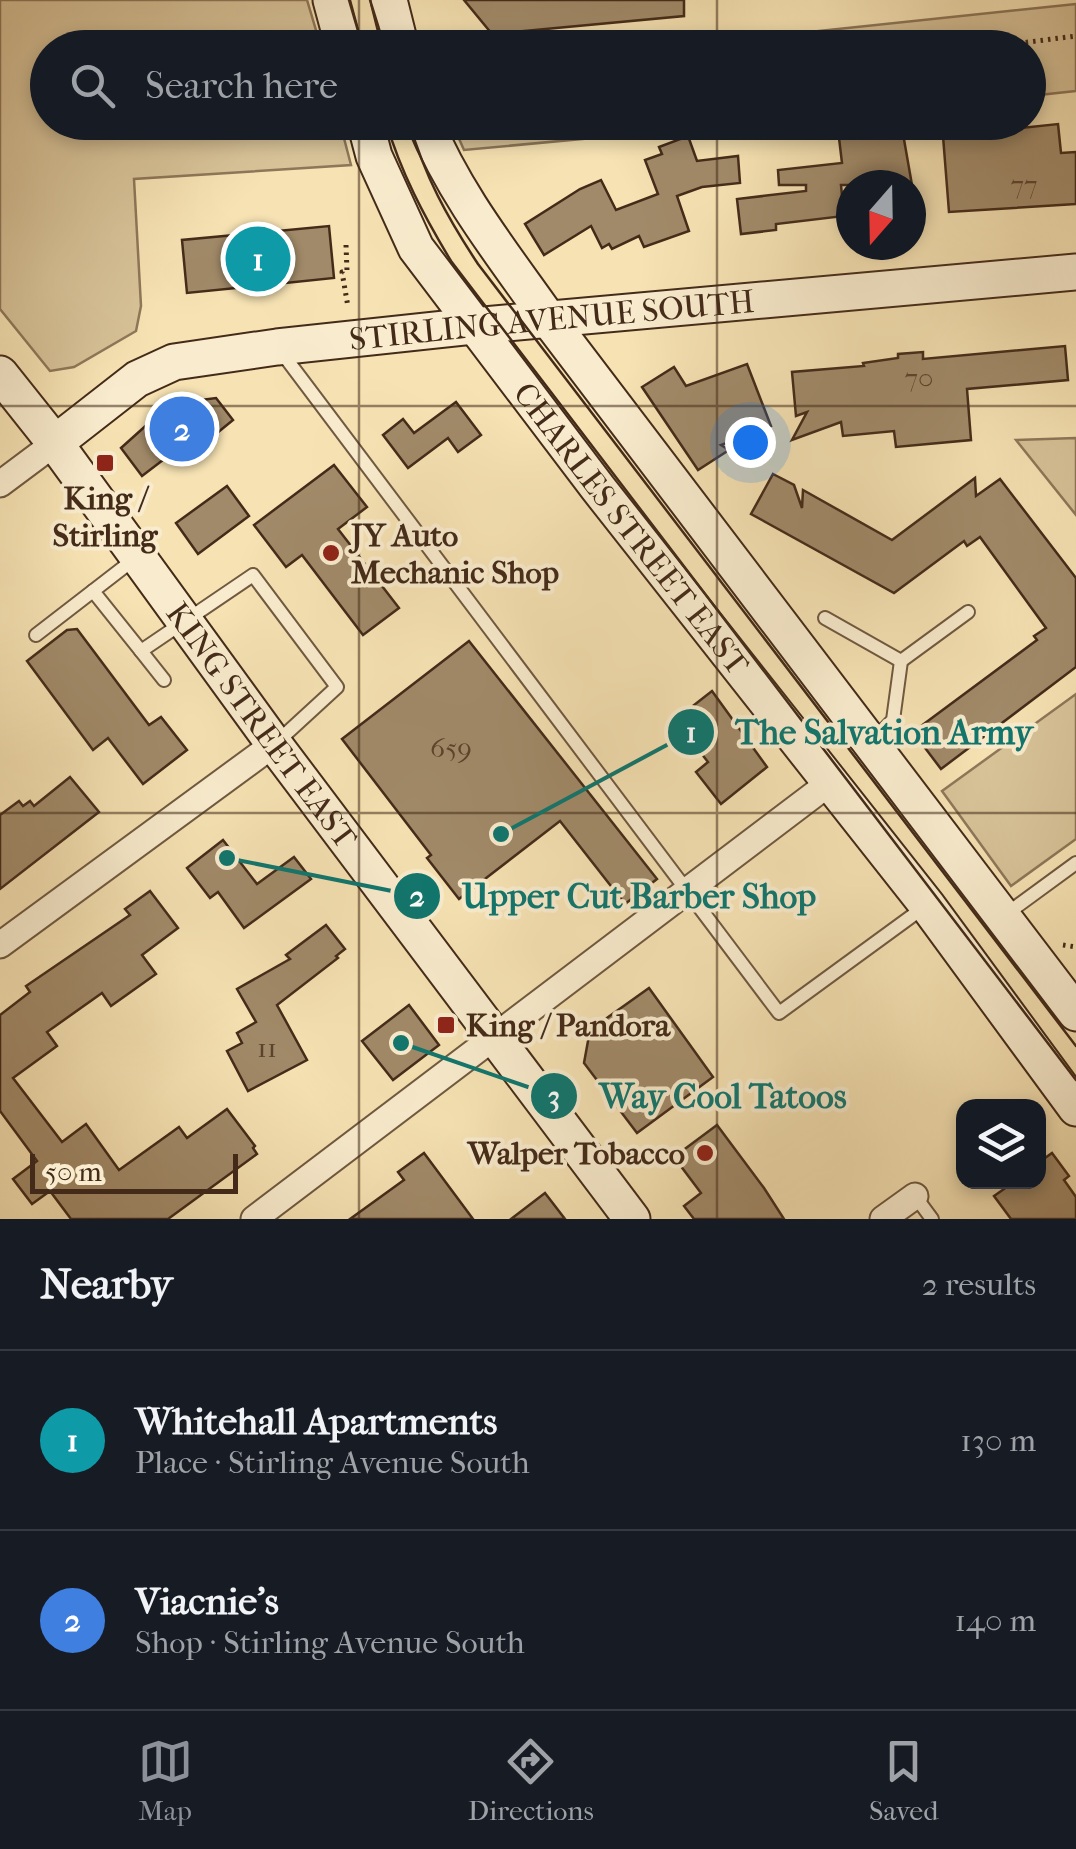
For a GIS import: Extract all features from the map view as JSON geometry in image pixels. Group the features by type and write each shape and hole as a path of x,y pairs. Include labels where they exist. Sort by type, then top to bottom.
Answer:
{"main road":[{"path":"331,0 339,30"},
{"path":"388,0 396,30"},
{"name":"CHARLES STREET EAST","path":"370,140 416,248 473,326 832,781 1076,1108"},
{"name":"CHARLES STREET EAST","path":"432,140 471,210 549,320 1076,1013"},
{"name":"STIRLING AVENUE SOUTH","path":"55,443 137,379 174,362 473,326 1076,272"},
{"name":"KING STREET EAST","path":"0,374 632,1219"}],"street":[{"path":"0,484 55,443"},
{"path":"0,945 274,744"},
{"path":"254,1219 832,781"},
{"path":"883,1219 915,1196"}],"lane":[{"path":"277,347 779,1014 927,905"},
{"path":"36,635 138,556"},
{"path":"141,651 253,575 337,687 274,744"},
{"path":"92,591 164,680"},
{"path":"871,743 893,720 901,661 968,612"},
{"path":"825,618 901,661"},
{"path":"1002,916 1076,863"},
{"path":"915,1196 932,1219"}],"path":[{"path":"1046,40 1076,36"},
{"path":"346,245 348,271 342,272 348,307"}],"shaded area":[{"path":"0,0 307,0 316,30 30,30 30,140 344,140 351,165 134,179 141,306 136,331 74,367 50,371 0,309"},
{"path":"1076,4 1076,91 1046,94 1046,30 829,30"},
{"path":"460,140 571,140 464,150"},
{"path":"1076,438 1076,515 1016,440"},
{"path":"1076,694 1076,839 1011,886 942,791"}],"building":[{"path":"464,0 684,0 684,16 535,30 489,30"},
{"path":"1058,124 1061,153 1076,152 1076,204 949,212 943,140 1046,140 1046,125"},
{"path":"689,140 697,161 738,156 740,183 702,187 677,196 689,231 644,247 639,236 612,249 609,244 602,248 591,226 544,255 525,224 601,180 616,210 658,194 645,160 662,154 659,147"},
{"path":"839,140 904,140 909,170 836,170 836,217 776,224 776,230 741,234 737,199 806,191 806,185 779,185 778,170 842,163"},
{"path":"329,226 334,278 187,293 182,240"},
{"path":"1065,346 1068,380 967,389 971,440 896,447 894,431 843,436 841,422 792,440 807,412 796,416 792,372 864,366 863,363 898,358 898,354 923,352 923,359"},
{"path":"747,364 771,426 721,445 729,450 698,470 642,387 674,367 686,386"},
{"path":"216,398 233,420 200,447 193,437 142,476 121,448 170,404"},
{"path":"456,402 481,435 458,452 448,438 408,468 383,435 403,419 414,433"},
{"path":"334,465 367,507 338,529 399,608 363,635 302,555 286,567 254,525"},
{"path":"773,474 794,485 802,508 803,490 892,540 975,478 976,496 1000,479 1076,578 1076,667 941,769 913,732 1037,640 1034,636 1046,628 980,537 967,546 964,541 894,593 751,514"},
{"path":"227,486 249,516 198,554 176,523"},
{"path":"77,629 149,725 161,717 187,750 143,784 108,738 93,750 27,661 67,630"},
{"path":"469,641 657,879 625,904 560,821 459,899 427,858 431,855 342,739"},
{"path":"712,691 767,767 721,804 696,772 708,762 675,720"},
{"path":"70,777 99,812 0,889 0,815 19,801 23,806 30,801 34,806"},
{"path":"223,840 257,884 294,857 311,879 244,928 218,892 210,898 187,868"},
{"path":"150,891 178,928 142,955 156,974 111,1006 102,993 47,1032 57,1046 13,1078 62,1142 86,1124 119,1170 179,1127 187,1138 227,1109 257,1154 168,1219 71,1219 50,1191 32,1204 13,1179 37,1161 0,1111 0,1015 30,992 26,986 130,915 125,909"},
{"path":"326,925 345,949 277,1005 307,1060 248,1091 227,1051 242,1043 237,1033 256,1022 237,989 290,959 286,955"},
{"path":"649,988 713,1077 637,1133 584,1063 590,1030"},
{"path":"409,1005 439,1045 393,1080 362,1041"},
{"path":"717,1125 784,1219 694,1219 684,1206 701,1193 674,1157"},
{"path":"424,1153 473,1219 350,1219 404,1180 398,1172"},
{"path":"1052,1153 1069,1176 1064,1180 1076,1197 1076,1219 1011,1219 994,1196 1004,1189 1046,1189 1046,1157"},
{"path":"545,1193 565,1219 511,1219"}],"tram line":[{"path":"349,0 358,30"},
{"path":"370,0 379,30"},
{"path":"392,140 414,194 451,261 1076,1080"},
{"path":"415,140 438,196 478,264 1076,1046"}],"place":[{"name":"Whitehall Apartments","path":"258,259"},
{"name":"Viacnie's","path":"182,429"},
{"name":"King / Stirling","path":"105,463"},
{"name":"JY Auto Mechanic Shop","path":"331,553"},
{"name":"The Salvation Army","path":"501,834"},
{"name":"Upper Cut Barber Shop","path":"227,858"},
{"name":"King / Pandora","path":"446,1025"},
{"name":"Way Cool Tatoos","path":"401,1043"},
{"name":"Walper Tobacco","path":"705,1153"}]}
